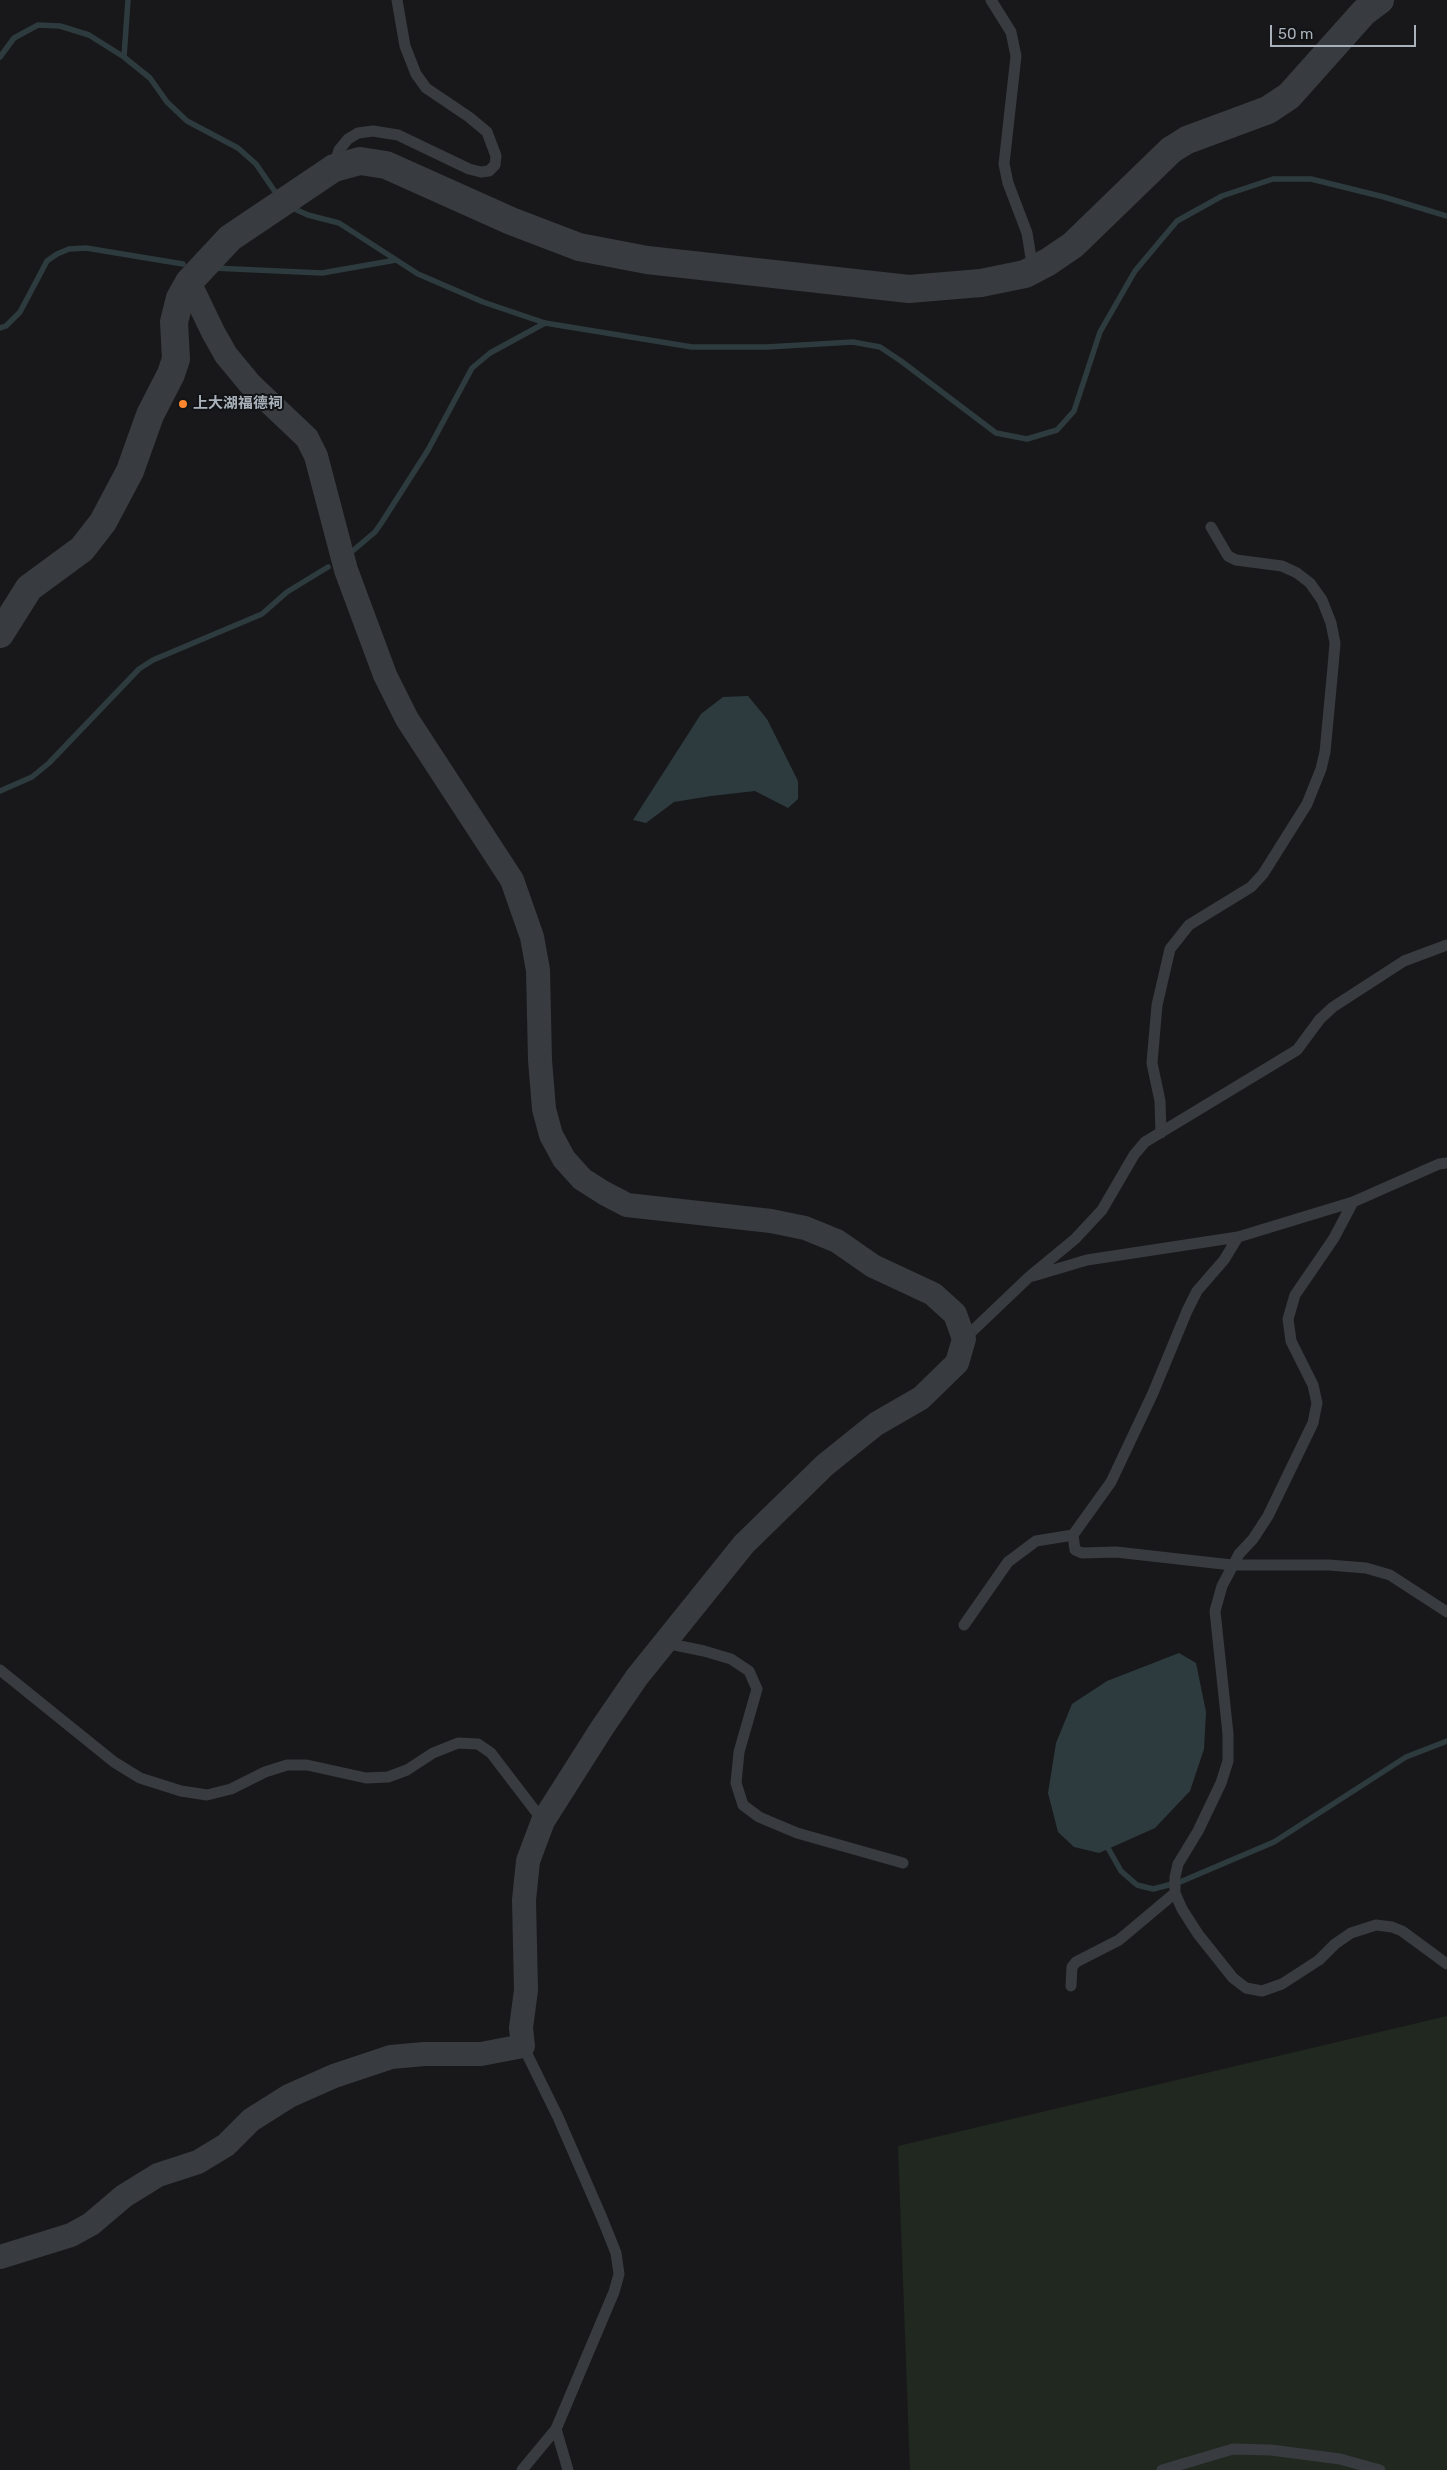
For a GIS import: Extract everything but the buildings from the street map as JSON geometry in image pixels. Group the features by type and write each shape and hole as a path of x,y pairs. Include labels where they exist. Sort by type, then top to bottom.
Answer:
{"street":[{"path":"0,634 29,588 82,550 102,522 130,471 150,415 171,374 176,359 174,322 180,298 189,282 230,238 294,193 334,168 360,161 386,165 511,221 579,247 647,260 910,289 981,283 1025,274 1033,270 1073,245 1171,150 1187,140 1268,110 1289,96 1364,12 1380,0"},
{"path":"0,2257 71,2235 91,2224 124,2196 158,2175 198,2162 226,2145 251,2120 289,2096 334,2076 391,2057 424,2054 481,2054 522,2046 521,2028 526,1990 524,1900 528,1861 543,1821 637,1677 744,1544 825,1465 876,1424 921,1398 957,1364 964,1339 955,1314 933,1294 873,1266 837,1241 805,1228 771,1221 626,1205 582,1179 564,1159 552,1136 544,1109 540,1060 538,970 532,938 512,880 407,719 385,675 346,570 316,456 310,444 285,415 250,384 226,355 189,282"}],"lane":[{"path":"334,168 339,150 348,139 358,133 373,131 398,135 481,172 489,171 495,165 496,156 486,132 469,117 426,88 416,74 405,46 396,0"},
{"path":"991,0 1011,32 1016,56 1004,164 1008,183 1027,233 1033,270"},
{"path":"1161,1132 1160,1101 1152,1064 1157,1005 1170,949 1189,925 1251,887 1263,874 1307,804 1321,769 1333,667 1334,643 1331,623 1322,600 1310,583 1297,573 1282,566 1236,560 1228,556 1211,527"},
{"path":"964,1339 1086,1227 1114,1192 1134,1155 1145,1142 1297,1050 1320,1019 1333,1007 1404,961 1447,944"},
{"path":"1029,1278 1086,1260 1238,1237 1353,1202 1439,1164 1447,1163"},
{"path":"1353,1202 1334,1238 1295,1295 1288,1319 1291,1341 1313,1385 1317,1403 1313,1423 1268,1516 1253,1539 1232,1565 1215,1611 1228,1734 1228,1761 1221,1783 1202,1823 1178,1864 1175,1877 1175,1893 1182,1909 1198,1934 1233,1978 1246,1988 1262,1990 1282,1984 1319,1960 1335,1944 1351,1933 1376,1926 1392,1927 1402,1931 1447,1964"},
{"path":"1238,1237 1224,1260 1197,1292 1111,1482 1073,1536 1072,1544 1075,1550 1082,1553 1116,1552 1232,1565 1329,1565 1366,1568 1390,1575 1447,1612"},
{"path":"964,1625 1008,1562 1036,1541 1073,1536"},
{"path":"665,1644 704,1651 731,1659 749,1671 757,1689 739,1752 736,1783 743,1805 759,1817 797,1833 903,1863"},
{"path":"0,1670 114,1762 140,1778 181,1791 206,1795 231,1789 265,1772 287,1765 307,1765 366,1778 388,1777 450,1746 478,1744 491,1753 543,1821"},
{"path":"1071,1986 1072,1967 1076,1962 1119,1940 1175,1893"},
{"path":"522,2046 558,2117 602,2218 616,2253 619,2274 614,2292 556,2429 522,2470"},
{"path":"556,2429 568,2470"},
{"path":"1162,2470 1233,2449 1271,2450 1340,2459 1380,2470"}],"shaded area":[{"path":"748,696 767,719 798,781 798,799 788,808 755,791 711,796 674,802 646,823 633,820 701,714 723,697"},
{"path":"1179,1653 1196,1663 1206,1712 1204,1749 1190,1791 1155,1828 1099,1853 1074,1847 1058,1832 1048,1793 1056,1743 1072,1704 1107,1681"},
{"path":"1447,2016 1447,2470 910,2470 898,2146"}],"waterway":[{"path":"124,57 128,0"},
{"path":"0,57 14,38 38,25 60,26 89,35 124,57 150,78 167,102 187,121 238,148 256,164 278,196"},
{"path":"290,207 308,215 339,223 418,274 483,302 545,323 692,347 767,347 853,342 880,347 996,433 1027,439 1057,430 1074,411 1100,332 1135,271 1177,221 1222,196 1273,179 1311,179 1384,197 1447,216"},
{"path":"0,328 6,326 20,312 47,261 69,249 86,248 183,264"},
{"path":"213,268 322,273 396,260"},
{"path":"349,554 375,532 382,522 428,450 472,368 490,353 545,323"},
{"path":"0,791 32,777 49,763 139,669 153,660 262,614 287,592 328,567"},
{"path":"1108,1848 1121,1871 1137,1885 1153,1889 1180,1882 1274,1842 1406,1757 1447,1741"}],"place":[{"name":"上大湖福德祠","path":"183,404"}]}
